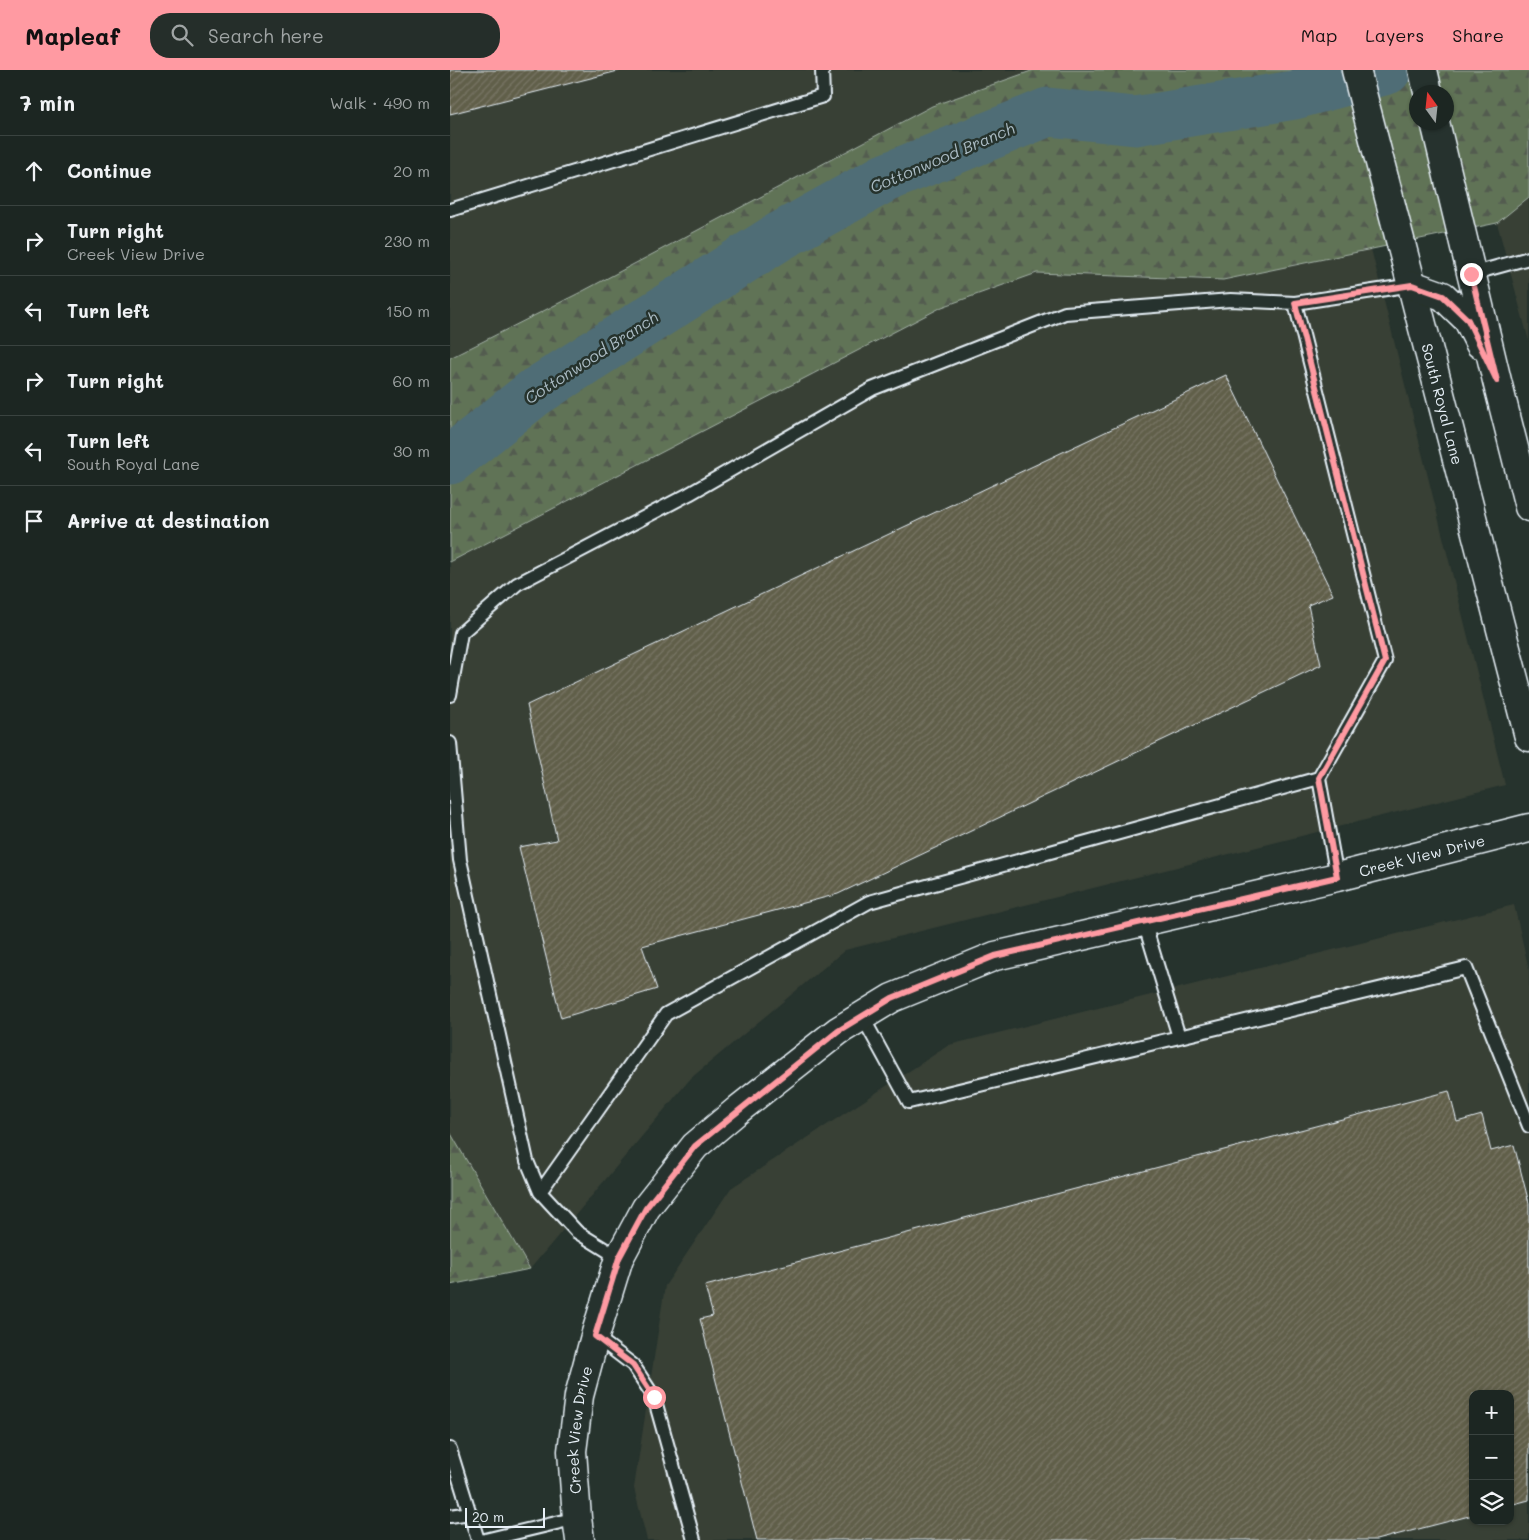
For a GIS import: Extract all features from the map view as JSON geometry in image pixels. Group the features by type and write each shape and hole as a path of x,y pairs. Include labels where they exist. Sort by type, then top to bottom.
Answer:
{"street":[{"name":"South Royal Lane","path":"1356,70 1529,737"},
{"path":"1423,70 1426,85"},
{"path":"1437,130 1529,508"},
{"path":"1412,285 1443,296 1468,320 1497,381"},
{"name":"Creek View Drive","path":"579,1529 572,1451 579,1396 619,1258 646,1208 695,1146 838,1031 892,998 995,956 1337,877 1529,828"}],"lane":[{"path":"450,210 824,96 822,70"},
{"path":"1471,274 1529,258"},
{"path":"450,695 461,633 518,584 689,494 872,389 1065,313 1231,300 1295,303 1412,285"},
{"path":"1295,303 1385,661 1319,778 1337,877"},
{"path":"450,743 460,860 527,1161 540,1192 578,1232 619,1258"},
{"path":"540,1192 666,1014 869,902 1319,778"},
{"path":"1144,922 1179,1037"},
{"path":"862,1016 909,1102 1466,968 1529,1126"},
{"path":"595,1336 633,1365 654,1397 694,1540"},
{"path":"450,1448 478,1540"},
{"path":"450,1516 470,1513"},
{"path":"485,1540 579,1529"}],"shaded area":[{"path":"450,70 1036,70 932,106 583,291 450,358"},
{"path":"1529,197 1529,341 1497,223"},
{"path":"1371,249 1505,785 845,950 691,1078 530,1269 450,1132 450,562 942,307 1037,273 1223,280"},
{"path":"1514,905 1529,970 1529,1540 647,1540 634,1488 665,1286 731,1188 949,1045"}],"green space":[{"path":"1034,70 1529,70 1529,197 1497,223 1223,280 1037,273 942,307 450,562 450,358 583,291 932,106"},
{"path":"450,1132 530,1269 450,1285"}],"building":[{"path":"450,70 622,70 450,114"},
{"path":"1226,375 1333,595 1308,605 1321,665 838,894 642,946 657,989 561,1018 519,847 557,840 527,705"},
{"path":"1449,1091 1457,1122 1482,1115 1491,1151 1514,1145 1529,1203 1529,1500 1514,1504 1514,1390 1469,1390 1469,1516 1376,1540 757,1540 700,1319 713,1316 705,1286"}],"waterway":[{"name":"Cottonwood Branch","path":"450,460 534,393 777,238 885,178 1048,112 1135,121 1294,95 1387,70"}],"route":[{"path":"654,1397 633,1365 595,1336 619,1258 646,1208 695,1146 838,1031 892,998 995,956 1337,877 1319,778 1385,661 1295,303 1412,285 1443,296 1468,320 1497,381 1471,274"}]}
